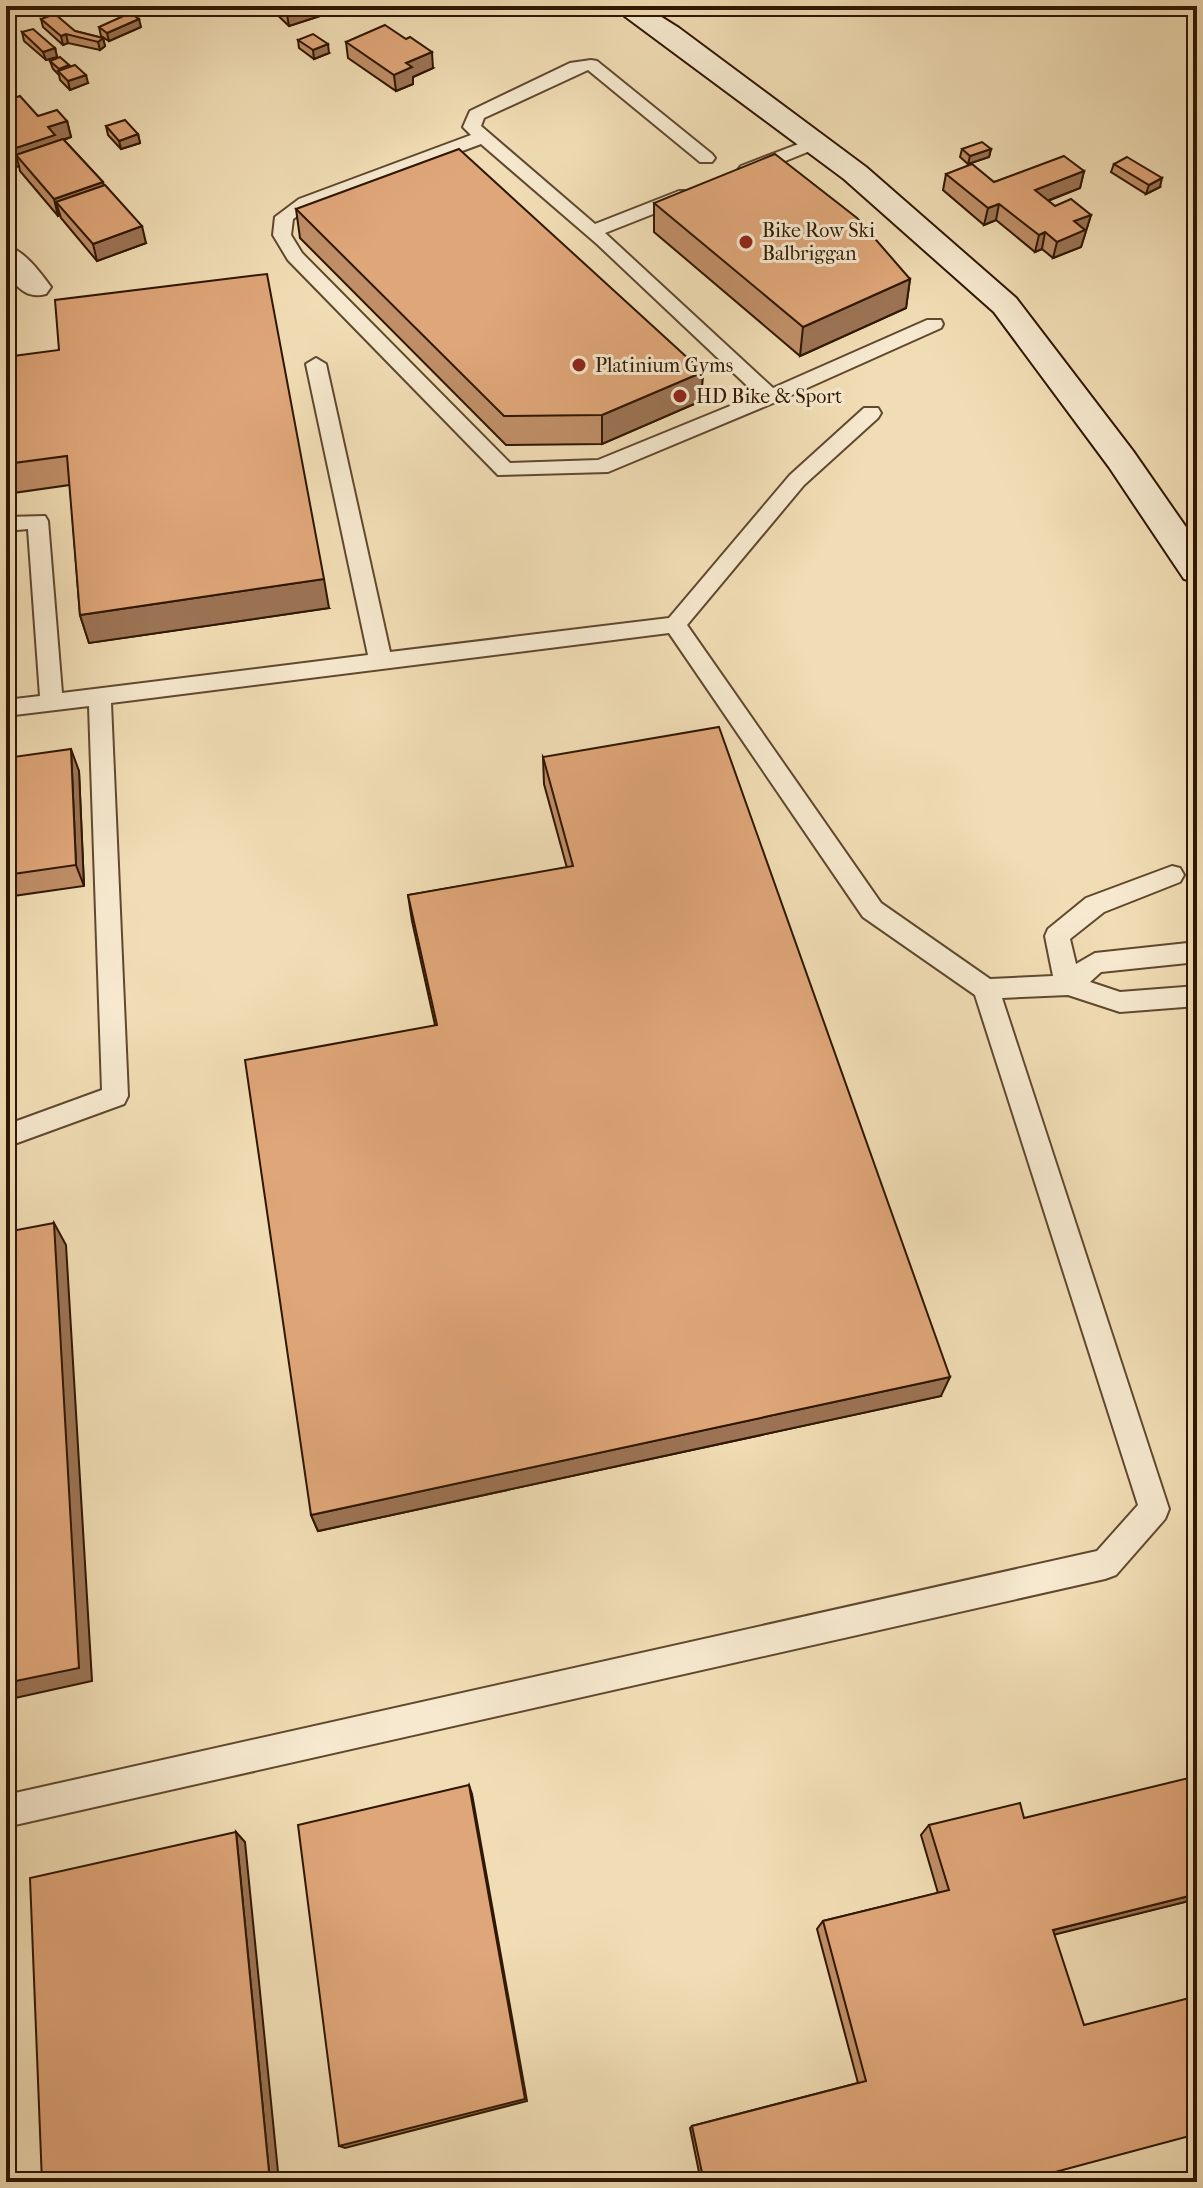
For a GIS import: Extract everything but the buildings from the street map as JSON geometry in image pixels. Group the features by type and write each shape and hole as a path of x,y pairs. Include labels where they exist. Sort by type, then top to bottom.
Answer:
{"main road":[{"path":"625,6 669,34 855,173 1005,305 1121,459 1197,570"},
{"path":"6,255 35,287"}],"lane":[{"path":"706,158 591,65 576,67 476,115 472,127 593,231 771,397"},
{"path":"483,137 305,203 284,217 282,235 294,256 505,470 601,467 771,397 934,324"},
{"path":"730,177 814,143"},
{"path":"593,231 704,187"},
{"path":"316,364 381,662"},
{"path":"6,708 675,625 797,480 871,413"},
{"path":"6,524 38,521 52,702"},
{"path":"6,1811 1105,1564 1154,1509 986,989 872,910 675,625"},
{"path":"6,1136 115,1096 100,697"},
{"path":"1068,985 1057,936 1095,905 1172,875"},
{"path":"1068,985 1095,963 1197,952"},
{"path":"986,989 1068,985 1120,1002 1197,996"}],"place":[{"name":"Bike Row Ski Balbriggan","path":"746,242"},
{"name":"Platinium Gyms","path":"579,365"},
{"name":"HD Bike & Sport","path":"680,396"}]}
